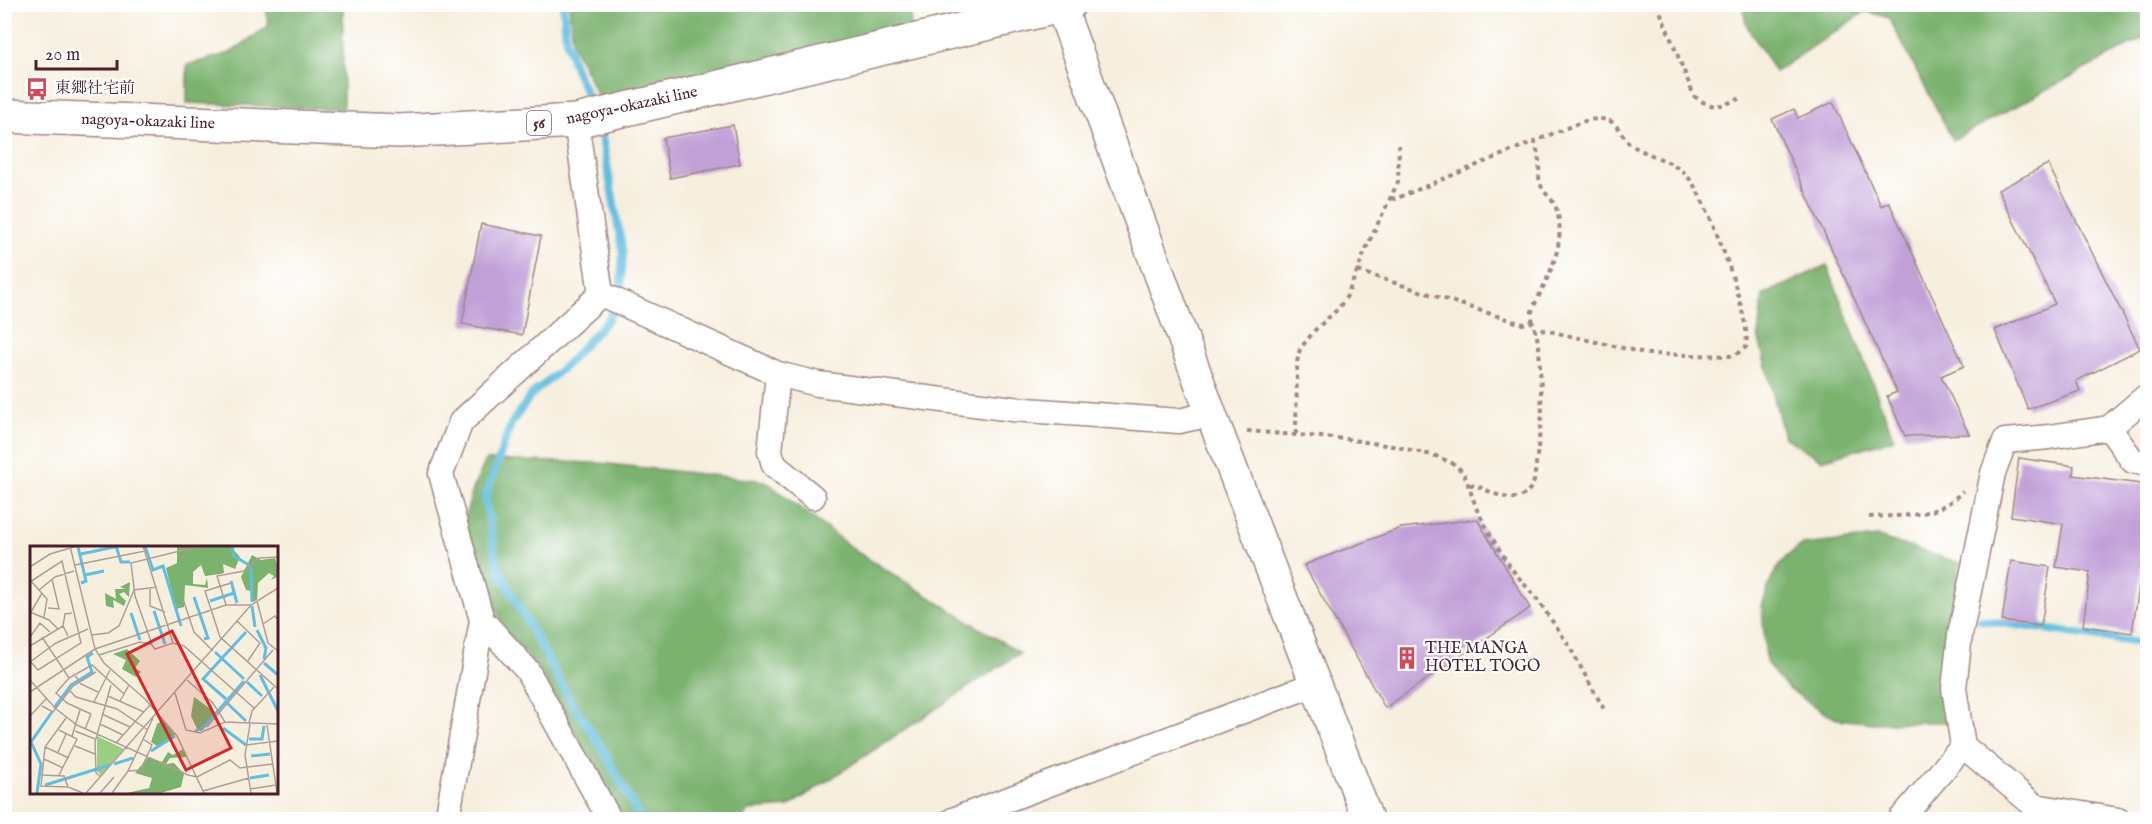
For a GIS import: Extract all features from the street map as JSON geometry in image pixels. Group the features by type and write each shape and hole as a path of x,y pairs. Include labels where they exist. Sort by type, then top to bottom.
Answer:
{"main road":[{"name":"nagoya-okazaki line","path":"4,116 400,131 576,121 1063,5"}],"street":[{"path":"1063,5 1215,426 1368,819"},
{"path":"576,121 602,294"},
{"path":"602,294 778,374 818,384 1013,409 1215,426"},
{"path":"447,819 482,620 441,474 461,422 602,294"},
{"path":"778,374 770,451 774,465 813,497"},
{"path":"2118,819 2035,806 1963,746 1954,687 1960,635 1995,466 2006,441 2109,428 2148,395"},
{"path":"2109,428 2133,461 2148,464"},
{"path":"482,620 526,670 610,819"},
{"path":"954,819 1315,684"},
{"path":"1900,819 1963,746"}],"path":[{"path":"1657,4 1694,96 1706,105 1717,107 1744,97"},
{"path":"1391,198 1395,199 1534,140 1597,118 1608,120 1617,126 1631,145 1676,166 1686,175 1696,187 1726,255 1747,331 1746,347 1730,356 1649,354 1545,330 1535,331"},
{"path":"1470,485 1516,499 1530,490 1534,482 1542,414 1539,345 1531,315 1553,266 1560,231 1554,202 1544,192 1539,181 1539,162 1534,140"},
{"path":"1296,434 1297,362 1300,349 1315,330 1339,308 1347,296 1368,244 1398,182 1399,146"},
{"path":"1358,272 1522,324 1533,322"},
{"path":"1215,426 1398,447 1436,456 1454,464 1464,472 1477,510 1492,538 1511,568 1562,635 1605,711"},
{"path":"1869,517 1920,515 1933,512 1958,496 1983,470 1990,465 1995,466"}],"green space":[{"path":"266,5 343,5 343,109 187,103 187,65 230,53 268,26"},
{"path":"569,5 909,5 912,33 603,107 573,45"},
{"path":"1743,5 2147,5 2147,36 1953,140 1889,18 1866,11 1775,72 1746,24"},
{"path":"1827,265 1894,439 1822,460 1784,437 1758,335 1763,295"},
{"path":"486,460 599,463 765,481 857,552 1020,653 788,807 750,810 742,819 619,819 606,787 538,669 506,631 488,592 463,524 474,486"},
{"path":"1878,537 1960,563 1947,659 1948,722 1875,723 1837,719 1789,689 1766,662 1762,606 1772,577 1786,557 1802,545"}],"building":[{"path":"1833,102 1881,206 1889,202 1964,366 1941,376 1969,434 1905,436 1887,396 1897,392 1772,119 1794,109 1798,118"},
{"path":"733,125 740,164 670,178 663,138"},
{"path":"2048,164 2140,349 2076,381 2080,391 2028,409 1995,330 2055,304 1998,190"},
{"path":"481,224 541,236 522,335 462,324"},
{"path":"2019,458 2074,466 2073,475 2148,485 2148,527 2132,633 2083,626 2090,572 2056,567 2063,524 2011,516"},
{"name":"THE MANGA HOTEL TOGO","path":"1477,519 1530,608 1385,708 1304,565 1401,528"},
{"path":"2011,561 2050,567 2041,626 2002,621"}],"waterway":[{"path":"563,4 566,39 574,66 593,109"},
{"path":"599,121 623,253 621,285 609,318 565,366 532,394 511,424 485,498 498,568 566,693 605,753 641,820"},
{"path":"1981,620 2148,644"}],"place":[{"name":"東郷社宅前","path":"37,89"},
{"name":"THE MANGA HOTEL TOGO","path":"1407,658"}]}
